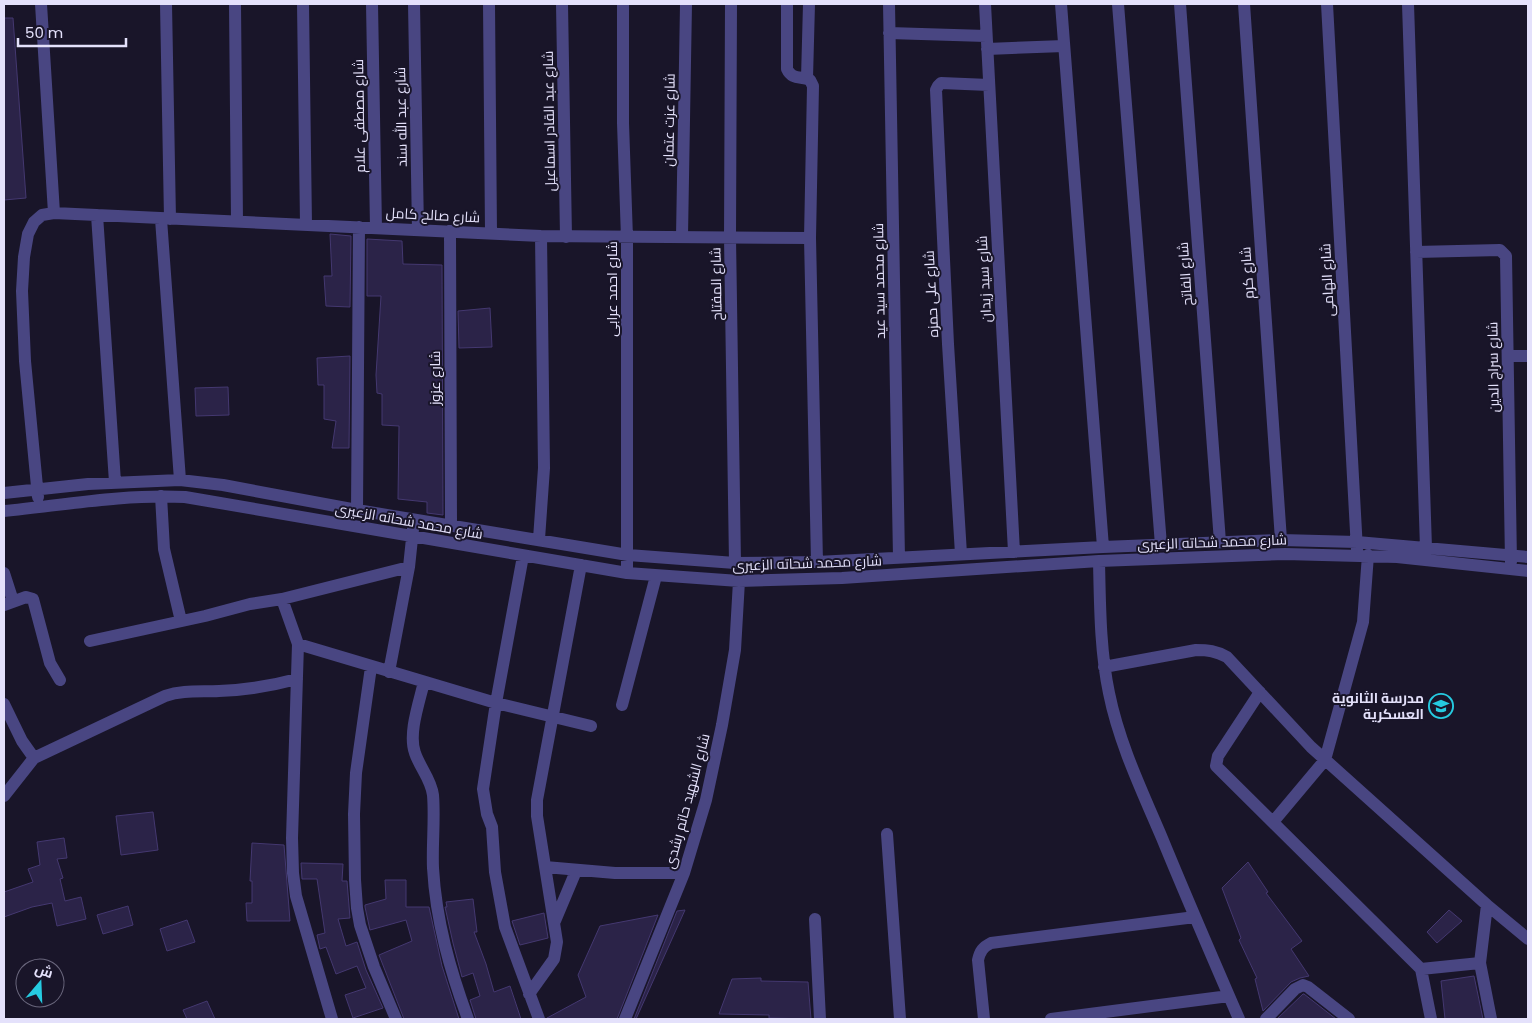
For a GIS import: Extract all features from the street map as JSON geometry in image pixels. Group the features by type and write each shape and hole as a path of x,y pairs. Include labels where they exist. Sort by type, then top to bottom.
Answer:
{"street":[{"path":"40,508 25,361 22,291 28,234 34,222 42,215 54,213 41,4"},
{"path":"166,4 166,219 180,480"},
{"path":"235,4 237,222"},
{"path":"303,4 306,225"},
{"name":"شارع مصطفى علام","path":"372,4 376,228"},
{"name":"شارع عبد الله سند","path":"414,4 418,230"},
{"path":"489,4 491,233"},
{"name":"شارع عبد القادر اسماعيل","path":"562,4 566,237"},
{"name":"شارع احمد عرابى","path":"623,4 627,238 628,574"},
{"name":"شارع عزت عتمان","path":"682,236 686,4"},
{"name":"شارع المفتاح","path":"731,4 730,237 735,563"},
{"path":"787,4 787,69 793,77 807,78 812,81 813,86 810,238 814,564 816,571 810,580"},
{"path":"807,78 809,4"},
{"name":"شارع محمد سيد عيد","path":"889,4 899,558"},
{"name":"شارع سيد زيدان","path":"984,4 1014,552"},
{"path":"1061,4 1103,547"},
{"path":"1118,4 1161,545"},
{"name":"شارع الفاتح","path":"1180,4 1220,542"},
{"name":"شارع كرم","path":"1244,4 1281,540"},
{"name":"شارع الهامى","path":"1325,760 1362,622 1361,551 1327,4"},
{"path":"1408,4 1426,548"},
{"path":"889,33 986,43 1064,46"},
{"name":"شارع على حمزه","path":"961,554 948,344 936,90 942,83 989,85"},
{"name":"شارع صالح كامل","path":"54,213 566,237 810,238"},
{"path":"97,215 115,482"},
{"path":"357,510 358,227"},
{"name":"شارع عزوز","path":"450,231 451,524"},
{"path":"538,539 544,468 541,236"},
{"name":"شارع سراج الدين","path":"1416,252 1500,250 1506,256 1511,570"},
{"path":"1508,356 1528,356"},
{"name":"شارع محمد شحاته الزعيرى","path":"4,493 115,482 180,480 233,487 357,510 451,524 628,555 735,563 841,561 1281,540 1528,572"},
{"path":"161,496 164,549 181,621"},
{"name":"شارع محمد شحاته الزعيرى","path":"4,511 123,498 161,496 208,500 413,538 628,574 739,581 810,580 1099,561 1426,548 1528,557"},
{"path":"389,672 409,567 414,518"},
{"path":"523,556 496,703 483,789 492,827 495,872 505,927 539,1019"},
{"path":"841,561 838,562 835,569 836,573 842,578"},
{"path":"1099,561 1104,666 1118,726 1132,768 1239,1019"},
{"path":"530,994 554,959 557,942 537,816 537,800 581,565"},
{"path":"90,641 250,604 282,599 409,567"},
{"path":"4,573 8,603 28,596 33,599 50,663 60,680"},
{"path":"622,705 656,576"},
{"name":"شارع الشهيد حاتم رشدى","path":"625,1019 684,873 706,800 722,726 734,650 739,581"},
{"path":"282,599 298,644 292,838 293,874 296,896 332,1019"},
{"path":"298,644 496,703 591,726"},
{"path":"1104,666 1207,650 1227,657 1295,732 1487,905 1528,939"},
{"path":"371,667 356,773 354,814 355,890 360,925 374,967 396,1019"},
{"path":"4,796 34,758 165,696 178,692 273,686 297,679"},
{"path":"424,682 413,732 413,746 432,788 433,868 436,907 450,966 468,1019"},
{"path":"1260,692 1218,756 1216,766 1421,969 1431,1019"},
{"path":"4,704 22,741 34,758"},
{"path":"1273,822 1325,760"},
{"path":"887,834 900,1019"},
{"path":"545,868 615,873 684,873"},
{"path":"554,922 576,870"},
{"path":"1487,905 1480,963 1491,1019"},
{"path":"984,1019 978,960 980,952 991,943 1195,917"},
{"path":"815,919 820,1019"},
{"path":"1421,969 1480,963"},
{"path":"1266,1019 1295,989 1303,985 1349,1019"},
{"path":"1051,1019 1229,996"}],"building":[{"path":"4,18 13,18 26,198 4,200"},
{"path":"330,234 351,236 350,307 326,306 324,276 332,276"},
{"path":"367,239 402,241 403,264 442,265 443,515 427,513 427,502 398,499 399,426 382,425 382,394 377,393 376,375 381,296 367,296"},
{"path":"490,308 492,347 459,348 458,311"},
{"path":"350,356 349,448 332,448 336,421 324,419 324,385 318,385 317,358"},
{"path":"228,387 229,415 196,416 195,388"},
{"path":"153,812 158,850 121,855 116,816"},
{"path":"64,838 67,858 57,859 63,878 60,879 65,901 81,897 86,919 57,926 52,903 32,907 4,917 4,892 33,882 28,869 40,865 37,842"},
{"path":"252,843 284,845 290,921 247,921 246,903 252,903 252,881 250,881"},
{"path":"1248,862 1268,892 1266,893 1302,941 1291,949 1309,976 1291,982 1263,1011 1255,979 1257,978 1239,940 1241,938 1222,888"},
{"path":"301,863 343,864 342,881 347,881 350,918 338,919 346,946 357,942 366,970 383,1008 353,1018 345,995 366,988 357,966 336,974 326,947 320,949 317,935 325,933 317,879 302,879"},
{"path":"385,880 406,880 406,907 429,907 442,966 459,1019 404,1019 379,955 412,941 406,920 370,930 365,907 365,905 386,899"},
{"path":"473,899 477,932 474,932 494,992 510,986 521,1019 476,1019 470,1000 480,996 473,973 462,977 445,907 447,907 446,902"},
{"path":"128,906 133,925 103,934 97,915"},
{"path":"685,910 636,1019 634,1019 677,911"},
{"path":"1449,910 1462,921 1437,943 1427,932"},
{"path":"544,913 548,938 520,945 512,921"},
{"path":"658,915 617,1019 547,1019 586,997 578,975 600,926"},
{"path":"187,920 195,942 167,951 160,929"},
{"path":"1474,976 1483,1019 1445,1019 1441,981"},
{"path":"761,978 761,981 808,982 811,1019 769,1018 769,1015 719,1014 732,979"},
{"path":"1304,994 1336,1019 1277,1019"},
{"path":"207,1001 215,1019 187,1019 183,1010"}],"place":[{"name":"مدرسة الثانوية العسكرية","path":"1441,706"}]}
